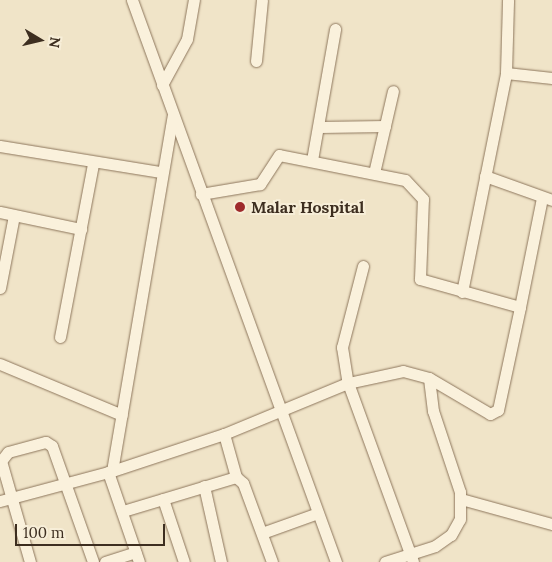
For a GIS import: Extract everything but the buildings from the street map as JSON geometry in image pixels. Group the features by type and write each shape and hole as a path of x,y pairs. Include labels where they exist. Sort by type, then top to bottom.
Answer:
{"street":[{"path":"132,0 336,562"},
{"path":"162,85 188,39 194,0"},
{"path":"256,61 262,0"},
{"path":"462,292 506,73 508,0"},
{"path":"312,160 320,127 335,29"},
{"path":"506,73 552,78"},
{"path":"374,173 393,91"},
{"path":"104,562 137,557 110,472 122,415 161,172 173,116"},
{"path":"320,127 385,126"},
{"path":"0,146 93,164 161,172"},
{"path":"201,194 260,184 279,155 312,160 405,180 423,199 418,276 462,292 520,308"},
{"path":"60,337 93,164"},
{"path":"4,500 110,472 224,434 348,383 409,370 429,378 484,412 495,413 547,199 485,176"},
{"path":"0,212 80,229"},
{"path":"0,288 14,215"},
{"path":"363,266 342,336 348,383 412,558"},
{"path":"0,364 122,415"},
{"path":"386,562 412,558 451,535 460,519 461,499 433,411 429,378"},
{"path":"224,434 236,477 243,483 272,562"},
{"path":"30,562 4,500 0,465 8,452 50,442 93,562"},
{"path":"123,511 236,477"},
{"path":"204,486 221,562"},
{"path":"163,499 184,562"},
{"path":"461,499 552,524"},
{"path":"262,533 318,513"}],"place":[{"name":"Malar Hospital","path":"240,207"}]}
